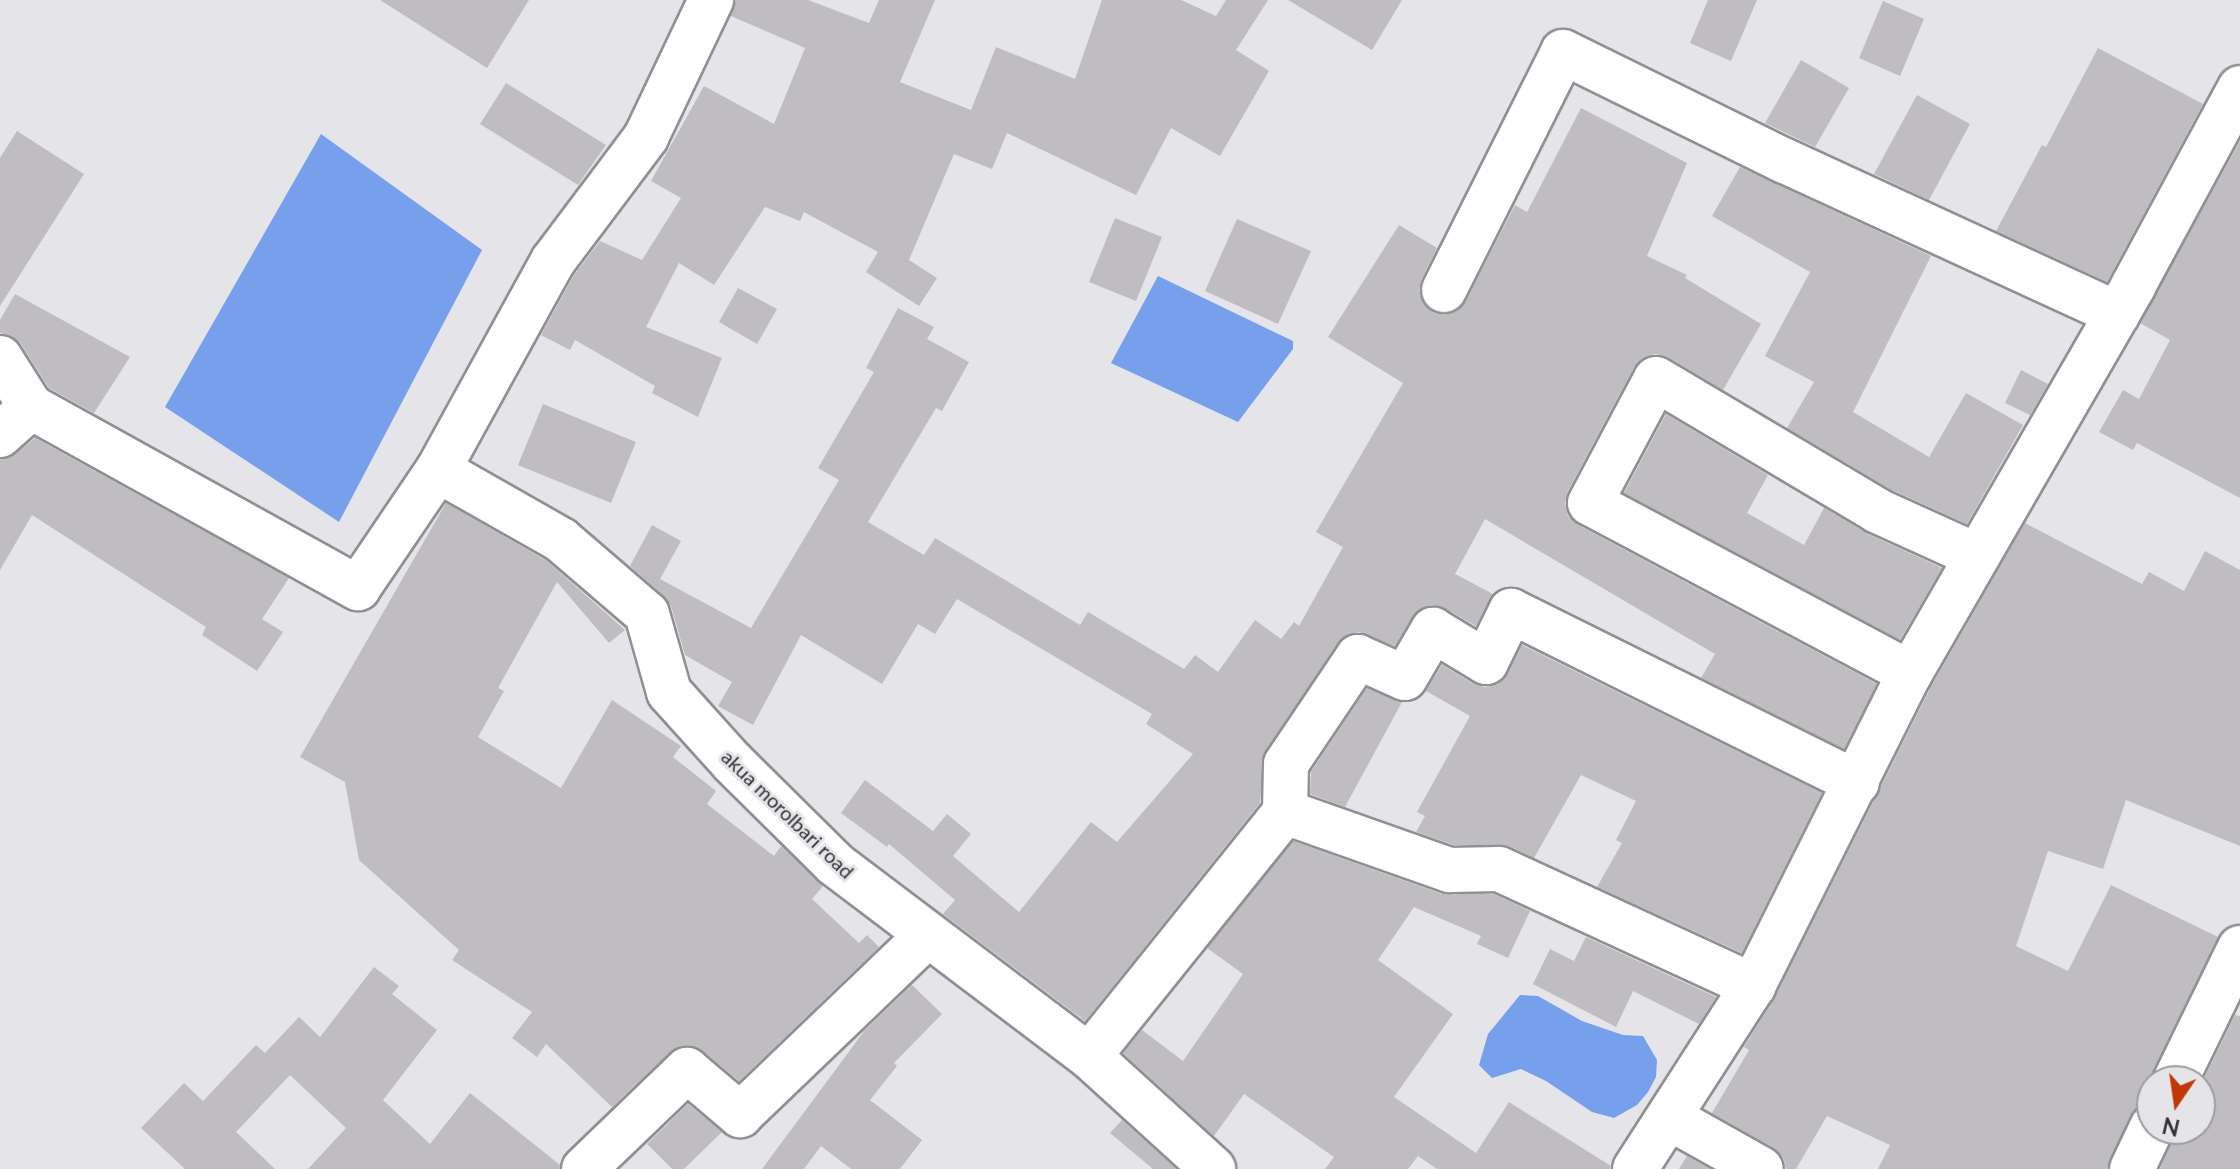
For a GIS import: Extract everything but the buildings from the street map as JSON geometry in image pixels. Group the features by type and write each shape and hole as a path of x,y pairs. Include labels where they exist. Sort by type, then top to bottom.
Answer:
{"street":[{"path":"0,358 16,421 358,588 438,470 553,261 646,137 711,0"},
{"path":"1444,290 1563,52 1785,161 2117,314"},
{"path":"1635,1169 1753,986 1910,673 2117,314 2238,96"},
{"path":"1910,673 1590,503 1656,379 1878,511 1977,556"},
{"name":"akua morolbari road","path":"438,470 561,540 647,614 669,692 835,864 1089,1056 1213,1169"},
{"path":"1089,1056 1285,812 1286,764 1358,657 1405,678 1433,630 1486,662 1511,611 1857,783"},
{"path":"1285,812 1450,870 1499,869 1753,986"},
{"path":"584,1169 687,1070 740,1115 928,935"},
{"path":"2183,1065 2240,948"},
{"path":"1670,1118 1761,1169"},
{"path":"2132,1169 2143,1145"}],"water":[{"path":"321,134 482,250 339,522 165,407"},
{"path":"1158,276 1293,341 1293,349 1238,422 1111,363"},
{"path":"1520,995 1538,996 1582,1021 1623,1035 1643,1036 1657,1060 1656,1077 1648,1092 1637,1105 1614,1118 1592,1112 1546,1081 1521,1069 1492,1078 1479,1065 1488,1034"}]}
